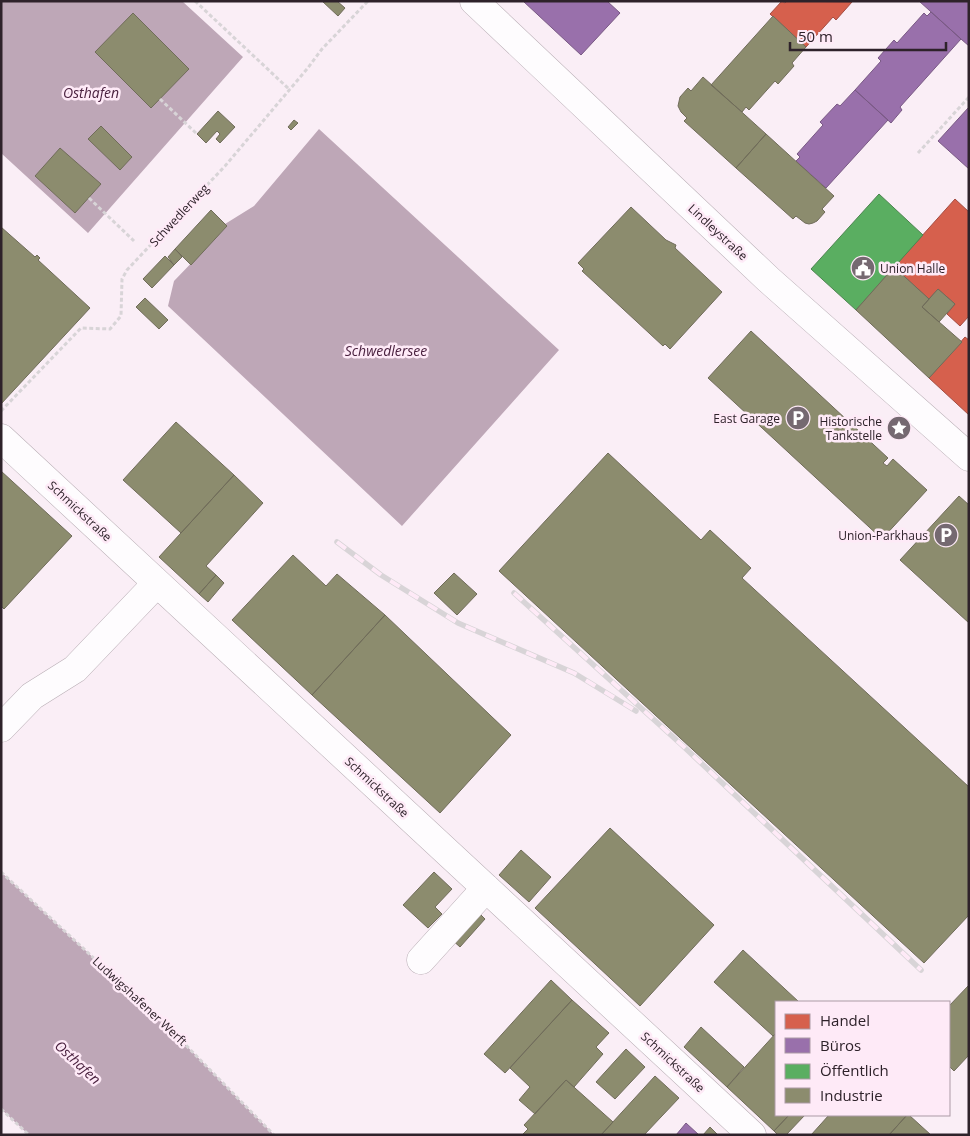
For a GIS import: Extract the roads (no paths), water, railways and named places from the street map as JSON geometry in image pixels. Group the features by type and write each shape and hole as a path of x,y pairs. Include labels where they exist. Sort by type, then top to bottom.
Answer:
{"street":[{"name":"Lindleystraße","path":"474,1 768,279 969,457"},
{"name":"Schmickstraße","path":"1,438 752,1135"},
{"path":"1,728 32,696 75,669 157,583"},
{"path":"421,960 486,888"}],"water":[{"name":"Osthafen","path":"1,1 182,1 243,57 88,233 1,153"},
{"name":"Schwedlersee","path":"319,129 559,350 402,526 168,306 174,281 227,226 225,224 254,206"},
{"name":"Osthafen","path":"1,872 168,1027 274,1135 29,1135 1,1109"}],"railway":[{"path":"337,542 381,575 458,623 574,673 636,711"},
{"path":"514,593 683,746 921,970"}],"place":[{"name":"Union Halle","path":"863,268"},
{"name":"East Garage","path":"798,418"},
{"name":"Historische Tankstelle","path":"899,428"},
{"name":"Union-Parkhaus","path":"946,535"}]}
